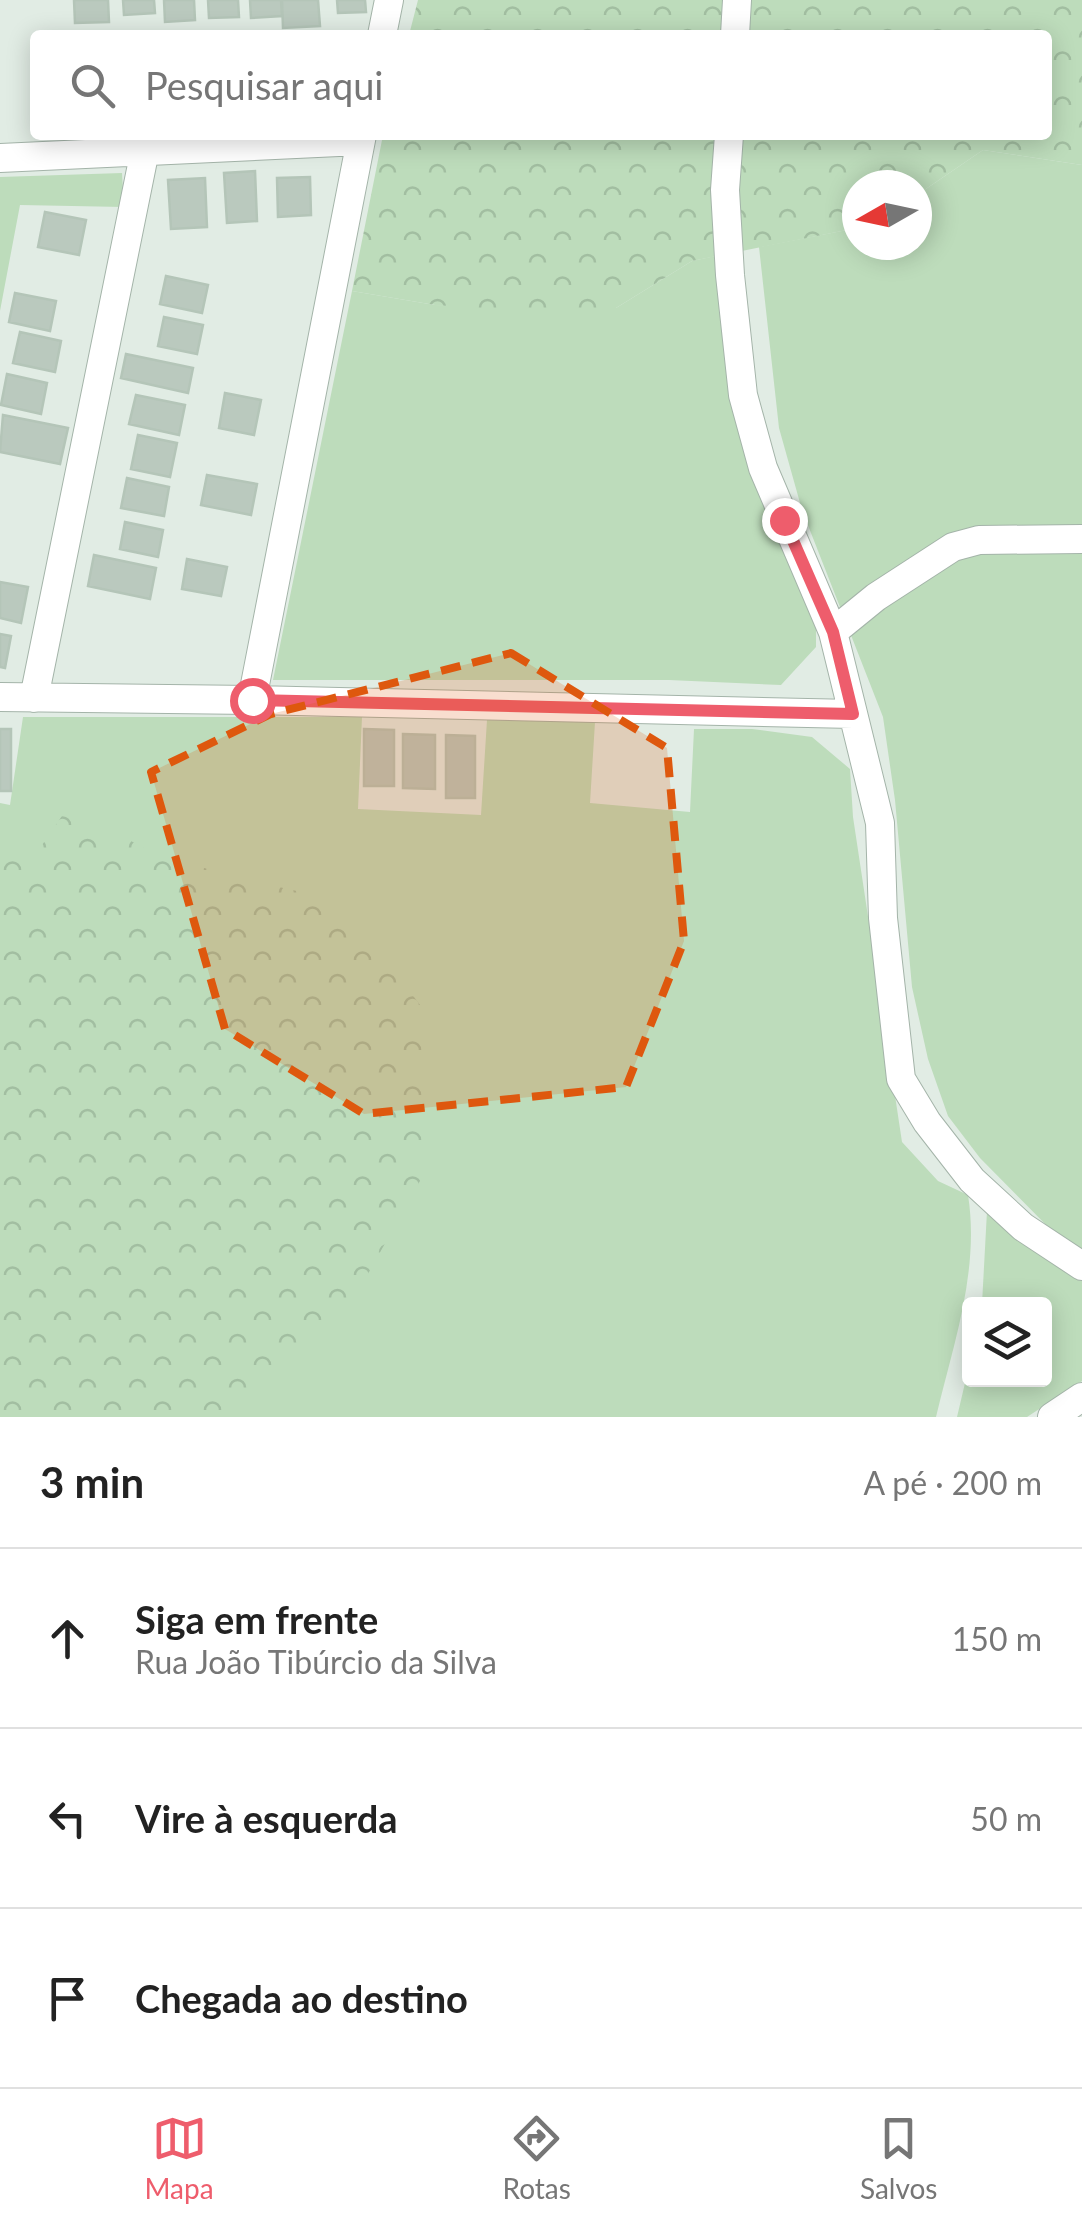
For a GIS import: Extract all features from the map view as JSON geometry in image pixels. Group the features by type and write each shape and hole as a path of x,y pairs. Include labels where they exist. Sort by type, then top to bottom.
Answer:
{"street":[{"path":"383,30 389,0"},
{"path":"734,30 737,0"},
{"path":"0,158 325,140"},
{"path":"252,700 361,140"},
{"path":"728,140 725,190 743,395 763,468 833,632 880,823 883,918 901,1079 927,1122 972,1180 1023,1227 1082,1266"},
{"path":"34,698 145,150"},
{"path":"833,632 876,597 953,547 979,540 1082,539"},
{"path":"0,697 853,714"},
{"path":"1052,1417 1082,1397"}],"highlighted area":[{"path":"511,653 667,748 684,941 626,1087 364,1114 225,1029 151,772 271,714"}],"green space":[{"path":"418,0 1082,0 1082,165 983,150 932,185 932,170 842,170 842,231 692,261 616,308 565,314 435,305 352,291 382,140 1052,140 1052,30 410,30"},
{"path":"983,150 1082,165 1082,1250 1058,1237 980,1158 948,1116 928,1059 912,987 895,800 883,717 802,510 779,428 759,247 842,231 842,260 932,260 932,185"},
{"path":"122,173 124,207 20,205 0,311 0,177"},
{"path":"720,255 733,352 816,618 816,647 781,685 669,680 273,680 352,291 435,305 616,308 692,261"},
{"path":"23,717 362,717 358,809 481,815 487,720 595,722 590,803 690,812 694,729 752,729 812,737 850,769 853,817 902,1142 938,1181 968,1195 968,1279 936,1417 0,1417 0,803 10,805"},
{"path":"68,807 155,854 342,901 423,1009 425,1172 336,1331 260,1393 240,1417 0,1417 0,861 38,851"},
{"path":"987,1211 1082,1279 1082,1381 1027,1417 957,1417 964,1387 1052,1387 1052,1297 982,1297"}],"building":[{"path":"74,0 108,0 109,22 75,23"},
{"path":"123,0 154,0 155,13 124,15"},
{"path":"164,0 194,0 195,20 165,22"},
{"path":"208,0 238,0 239,17 209,18"},
{"path":"250,0 281,0 282,16 251,18"},
{"path":"282,0 318,0 320,26 283,28"},
{"path":"337,0 365,0 366,12 338,13"},
{"path":"255,171 257,221 227,223 224,173"},
{"path":"310,177 311,215 278,217 277,178"},
{"path":"205,178 207,227 171,229 168,180"},
{"path":"45,212 86,220 79,255 38,247"},
{"path":"166,276 208,285 202,313 160,304"},
{"path":"15,293 56,301 50,331 9,322"},
{"path":"164,317 203,325 197,354 158,346"},
{"path":"20,332 61,341 55,372 13,363"},
{"path":"126,354 193,368 188,393 121,378"},
{"path":"7,374 47,383 41,414 1,405"},
{"path":"225,393 261,400 254,435 219,428"},
{"path":"136,395 185,405 179,435 129,424"},
{"path":"3,415 68,428 60,464 0,452"},
{"path":"138,435 177,443 170,477 131,469"},
{"path":"207,475 257,484 251,515 201,505"},
{"path":"127,478 169,487 164,516 121,508"},
{"path":"125,522 163,530 158,557 120,549"},
{"path":"94,555 156,568 150,599 88,586"},
{"path":"187,559 227,567 221,596 182,589"},
{"path":"0,582 28,587 21,623 0,618"},
{"path":"0,634 11,636 5,668 0,667"},
{"path":"0,729 11,729 11,791 0,791"},
{"path":"364,729 394,730 394,786 364,786"},
{"path":"403,734 435,735 435,789 403,788"},
{"path":"446,735 475,736 475,798 446,798"}],"route":[{"path":"252,700 853,714 833,632 784,520"}]}
